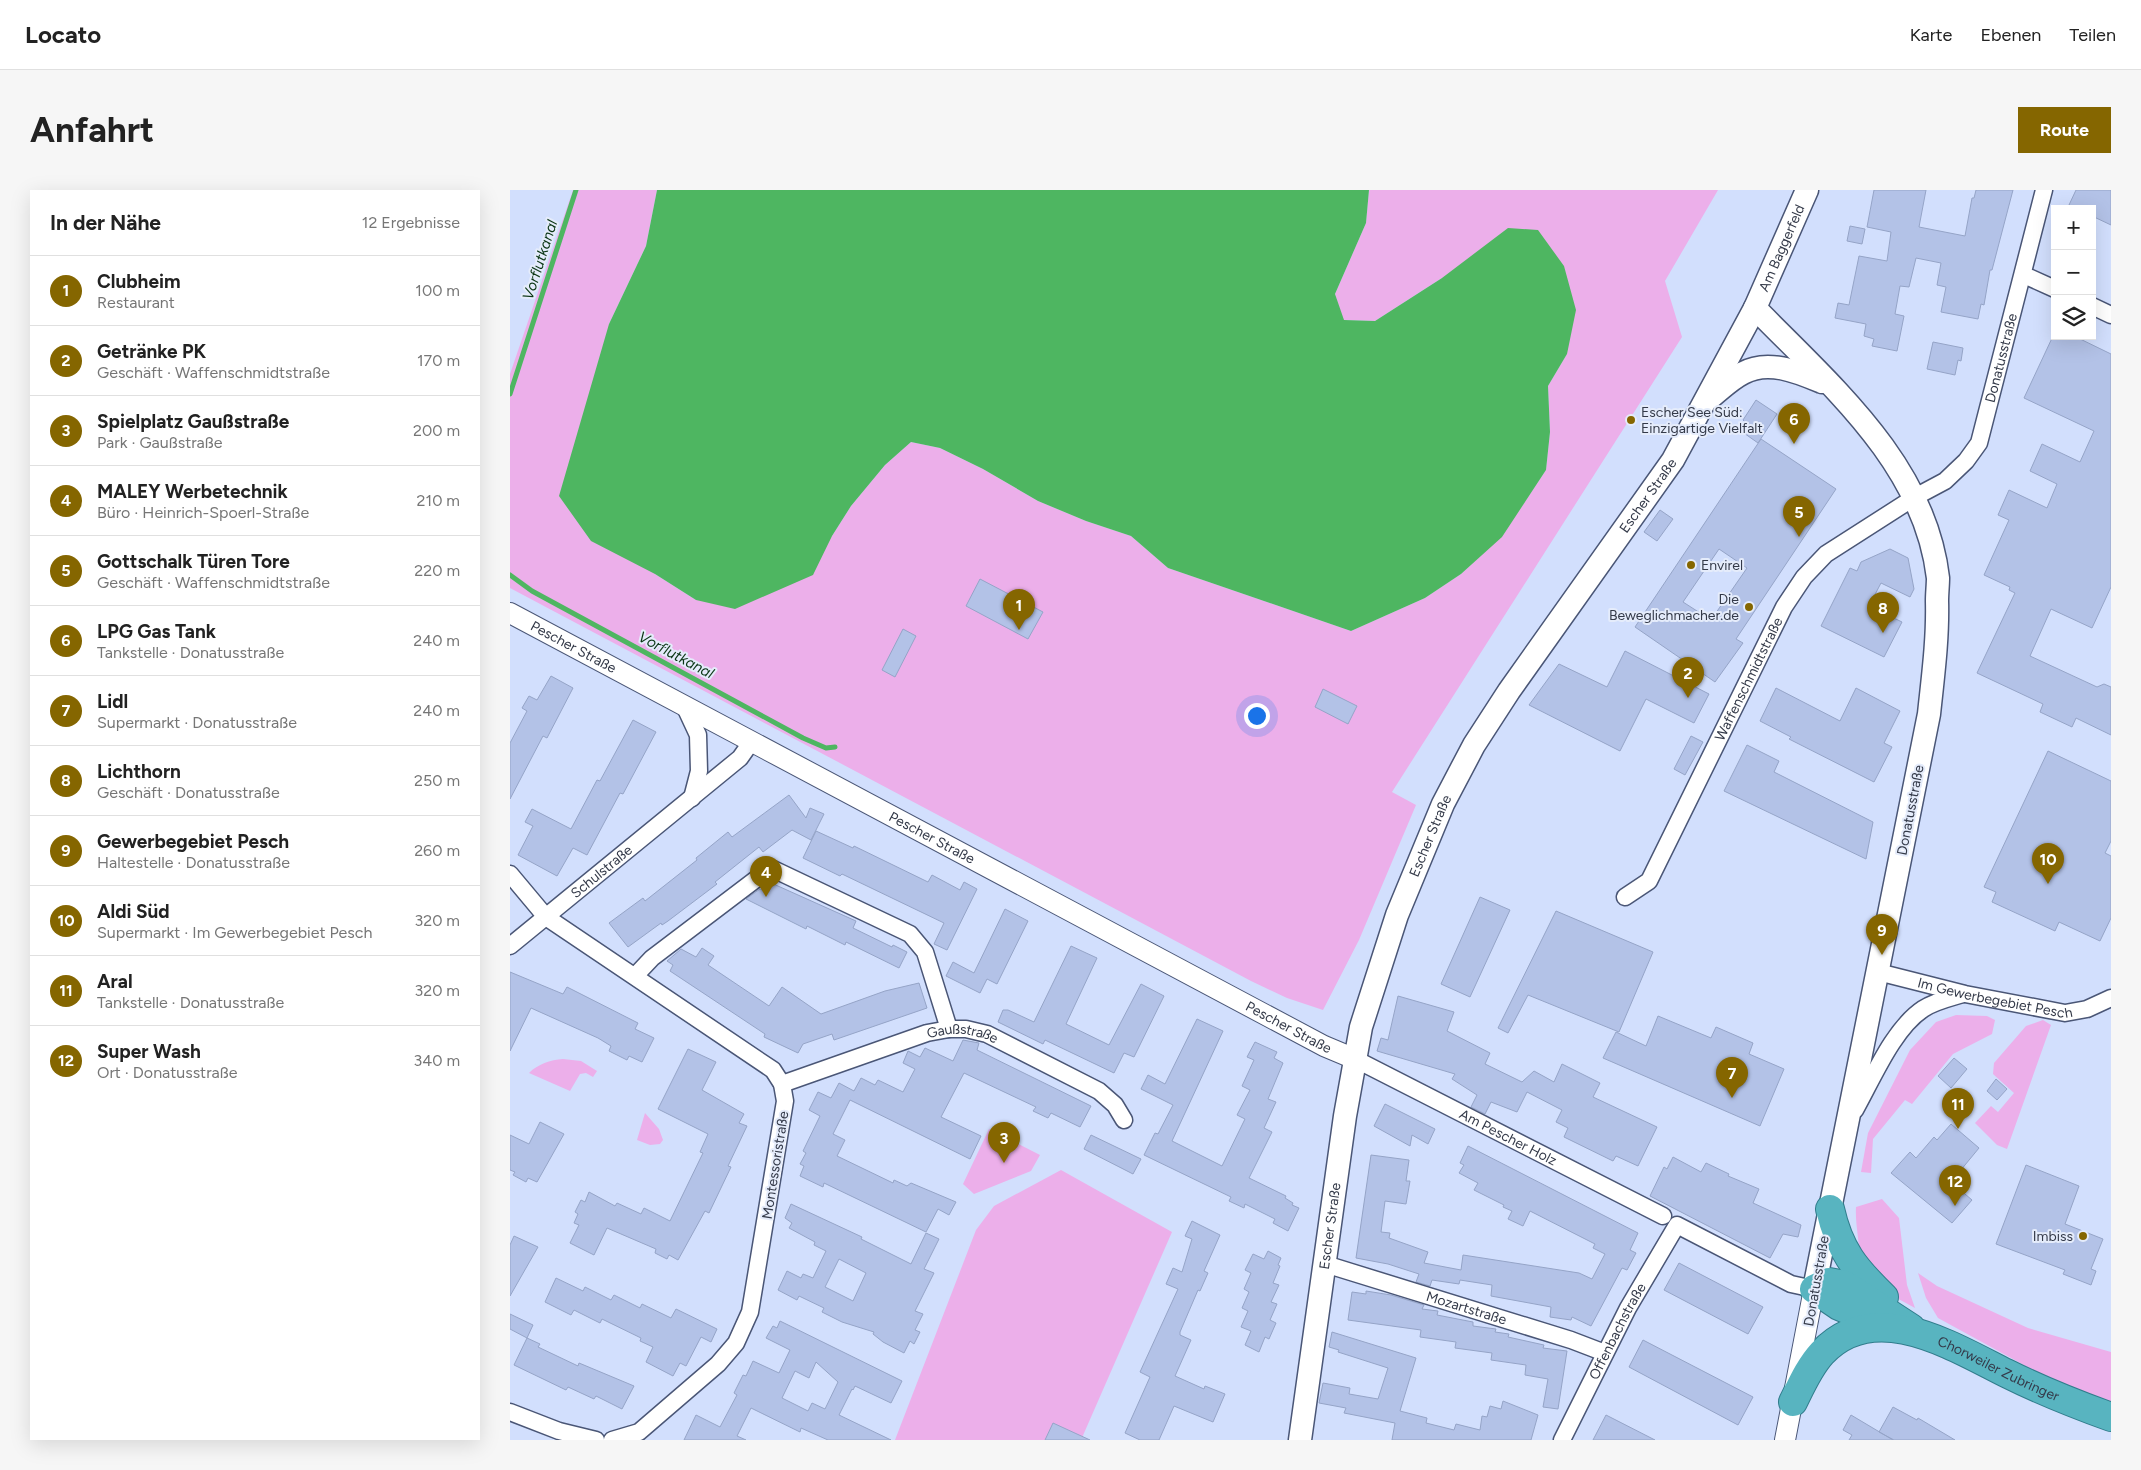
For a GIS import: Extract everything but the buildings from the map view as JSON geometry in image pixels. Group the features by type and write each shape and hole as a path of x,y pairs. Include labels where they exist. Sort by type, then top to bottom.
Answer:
{"highway":[{"path":"1830,1209 1838,1240 1850,1262 1921,1334"},
{"path":"1885,1326 1839,1306 1814,1290 1828,1282 1845,1285 1921,1334"},
{"path":"1793,1402 1817,1358 1834,1342 1862,1329 1885,1326"},
{"name":"Chorweiler Zubringer","path":"1885,1326 1921,1334 1948,1344 2040,1390 2111,1417"}],"main road":[{"name":"Am Baggerfeld","path":"1756,308 1807,190"},
{"name":"Donatusstraße","path":"1756,308 1830,386 1890,455 1915,497 1931,544 1938,580 1938,636 1929,714 1814,1290"},
{"name":"Escher Straße","path":"1300,1440 1355,1060 1361,1027 1392,929 1443,804 1474,746 1509,691 1673,460 1756,308"},
{"name":"Donatusstraße","path":"1705,402 1744,372 1771,366 1799,372 1830,386"}],"street":[{"name":"Donatusstraße","path":"1915,497 1945,481 1966,461 1979,443 2024,275 2044,190"},
{"path":"2024,275 2051,287"},
{"path":"2096,308 2111,315"},
{"name":"Waffenschmidtstraße","path":"1624,898 1649,881 1770,632 1804,577 1826,554 1915,497"},
{"name":"Pescher Straße","path":"510,612 1324,1046 1355,1060"},
{"path":"684,705 698,735 699,771 692,798"},
{"name":"Schulstraße","path":"510,946 740,758 752,741"},
{"path":"634,976 652,958 764,873 773,869 910,934 925,952 949,1029"},
{"path":"510,874 546,917 773,1070 782,1084"},
{"name":"Im Gewerbegebiet Pesch","path":"1878,972 1965,994 2065,1013 2087,1010 2111,998"},
{"name":"Donatusstraße","path":"1847,1123 1900,1032 1914,1015 1938,1002 1965,994"},
{"name":"Gaußstraße","path":"782,1084 927,1033 949,1029 966,1029 988,1034 1099,1091 1115,1105 1124,1120"},
{"name":"Am Pescher Holz","path":"1355,1060 1663,1216"},
{"name":"Montessoristraße","path":"612,1440 639,1432 718,1364 744,1328 750,1312 785,1101 782,1084"},
{"name":"Offenbachstraße","path":"1562,1440 1628,1308 1677,1225 1792,1284 1814,1290"},
{"name":"Mozartstraße","path":"1325,1264 1571,1340 1605,1353"},
{"name":"Donatusstraße","path":"1785,1440 1814,1290"},
{"path":"510,1412 559,1431 596,1440"}],"shaded area":[{"path":"573,190 657,190 646,246 609,324 655,574 696,600 832,536 851,506 885,465 911,442 940,448 983,469 1038,501 1086,521 1131,536 1168,568 1351,631 1425,598 1461,574 1502,536 1546,470 1550,432 1548,386 1567,354 1442,278 1375,321 1343,320 1335,294 1366,223 1369,190 1718,190 1665,281 1682,337 1392,792 1416,805 1359,940 1323,1010 1287,998 1251,981 510,588 510,374"},
{"path":"657,190 1369,190 1366,223 1335,294 1344,320 1375,321 1442,278 1508,228 1538,230 1564,266 1576,310 1567,354 1548,386 1550,432 1546,470 1502,537 1461,574 1425,598 1351,631 1168,568 1131,536 1086,521 1038,501 983,469 940,448 911,442 885,465 851,506 832,536 813,575 735,609 696,600 655,574 591,541 559,496 609,324 646,246"},
{"path":"1956,1015 1987,1016 1995,1020 1992,1034 1953,1054 1912,1104 1905,1100 1873,1139 1871,1173 1861,1172 1868,1133 1910,1050 1936,1022"},
{"path":"2043,1020 2051,1025 2007,1149 1997,1145 1975,1123 1991,1106 1998,1112 2014,1093 1993,1074 1994,1063 2026,1026"},
{"path":"563,1059 581,1061 597,1071 593,1077 586,1073 580,1074 570,1091 529,1073 544,1063"},
{"path":"645,1113 659,1129 663,1140 660,1144 650,1145 637,1140"},
{"path":"989,1129 1040,1155 1031,1171 974,1194 963,1184"},
{"path":"1061,1170 1172,1232 1081,1440 895,1440 976,1230 994,1206"},
{"path":"1882,1199 1899,1218 1907,1285 1915,1308 1893,1296 1859,1259 1856,1207"},
{"path":"1918,1273 1937,1286 2028,1328 2111,1352 2111,1402 2053,1381 1938,1318 1926,1298"}],"waterway":[{"name":"Vorflutkanal","path":"510,394 576,190"},
{"name":"Vorflutkanal","path":"510,575 532,591 803,738 826,748 835,747"}],"place":[{"name":"Escher See Süd: Einzigartige Vielfalt","path":"1631,420"},
{"name":"LPG Gas Tank","path":"1794,444"},
{"name":"Gottschalk Türen Tore","path":"1799,537"},
{"name":"Envirel","path":"1691,565"},
{"name":"Die Beweglichmacher.de","path":"1749,607"},
{"name":"Clubheim","path":"1019,630"},
{"name":"Lichthorn","path":"1883,633"},
{"name":"Getränke PK","path":"1688,698"},
{"name":"Aldi Süd","path":"2048,884"},
{"name":"MALEY Werbetechnik","path":"766,897"},
{"name":"Gewerbegebiet Pesch","path":"1882,955"},
{"name":"Lidl","path":"1732,1098"},
{"name":"Aral","path":"1958,1129"},
{"name":"Spielplatz Gaußstraße","path":"1004,1163"},
{"name":"Super Wash","path":"1955,1206"},
{"name":"Imbiss","path":"2083,1236"}]}
